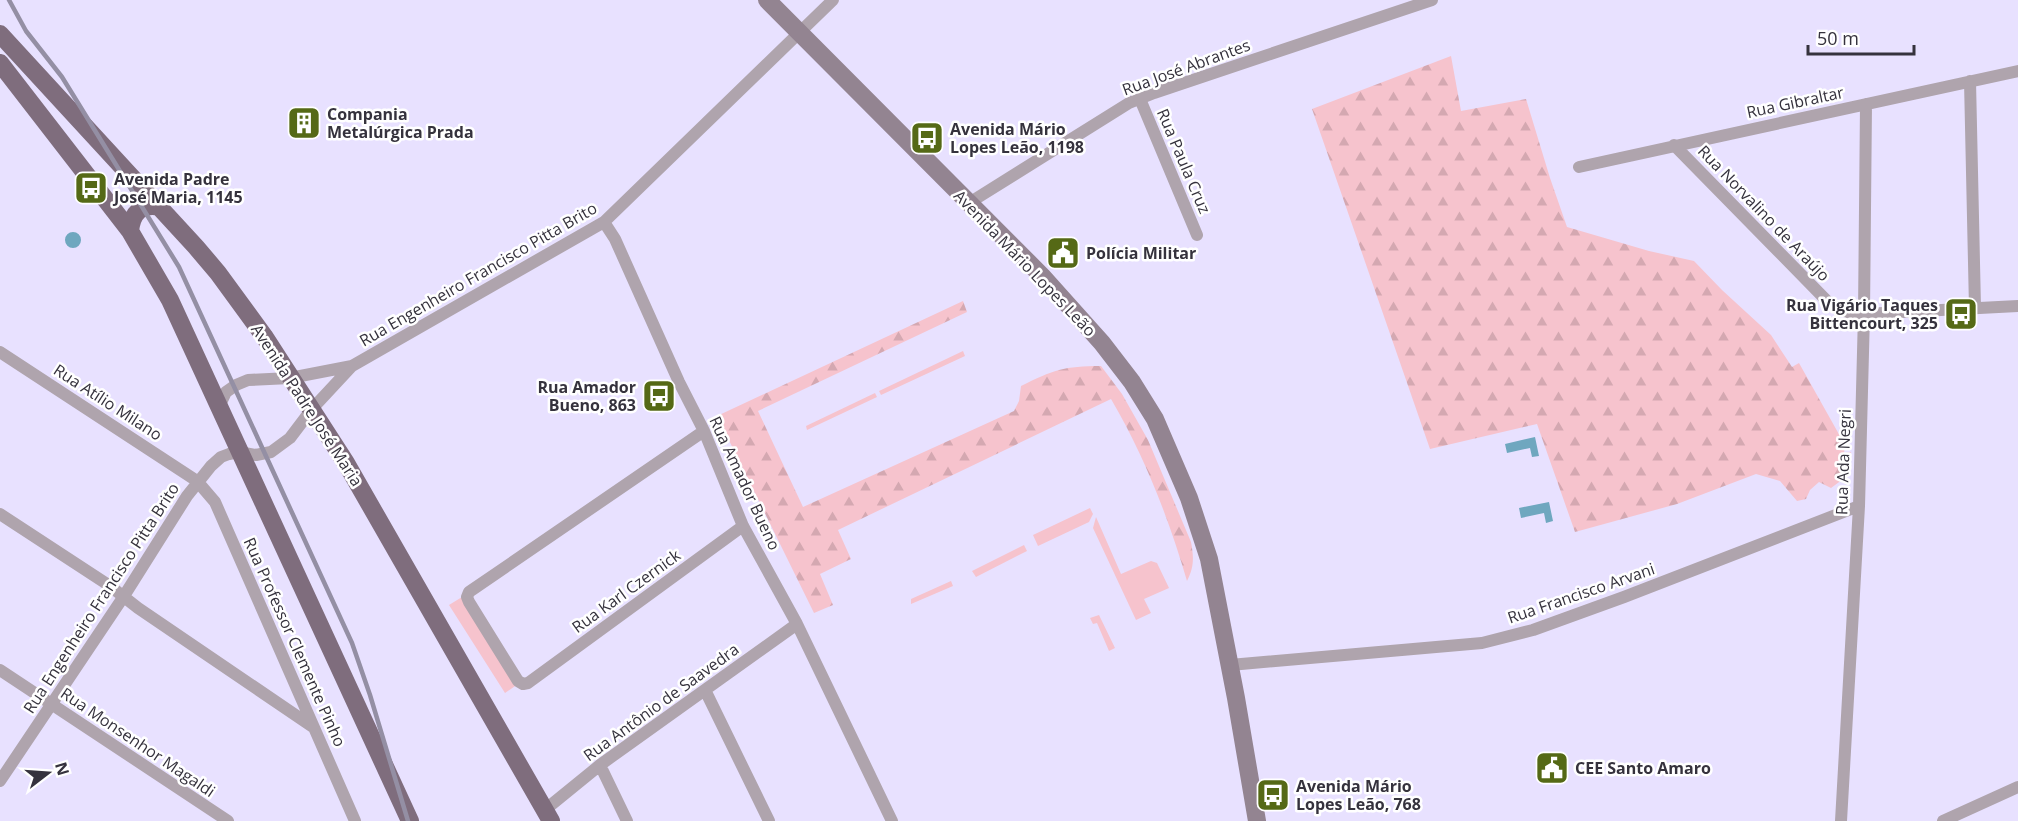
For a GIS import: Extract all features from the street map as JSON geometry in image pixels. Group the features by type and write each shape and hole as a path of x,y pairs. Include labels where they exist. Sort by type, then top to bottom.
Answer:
{"main road":[{"name":"Avenida Padre José Maria","path":"0,34 218,273 264,336 312,409 409,570 549,815"},
{"path":"0,63 130,231 170,300 411,821"},
{"path":"130,231 133,216 138,210 145,206 160,207"}],"street":[{"name":"Avenida Mário Lopes Leão","path":"767,0 1042,276 1102,343 1132,382 1155,419 1189,498 1209,559 1257,821"},
{"name":"Rua Engenheiro Francisco Pitta Brito","path":"0,781 124,596 197,481 221,457 239,452 256,455 271,452 290,438 312,409 352,366 604,222 833,0"},
{"name":"Rua José Abrantes","path":"969,203 1129,103 1432,0"},
{"name":"Rua Gibraltar","path":"1579,167 2018,71"},
{"path":"1970,81 1975,308"},
{"name":"Rua Paula Cruz","path":"1140,99 1197,236"},
{"name":"Rua Ada Negri","path":"1841,821 1859,506 1866,104"},
{"name":"Rua Norvalino de Araújo","path":"1674,145 1828,303 1840,311 1864,314 2018,306"},
{"name":"Rua Amador Bueno","path":"604,222 615,239 679,382 704,431 743,526 797,624 892,821"},
{"name":"Rua Atílio Milano","path":"0,352 197,481"},
{"name":"Rua Engenheiro Francisco Pitta Brito","path":"219,407 226,392 248,380 290,378 352,366"},
{"name":"Rua Karl Czernick","path":"704,431 469,592 467,597 469,602 518,681 523,684 528,683 743,526"},
{"name":"Rua Professor Clemente Pinho","path":"197,481 215,501 355,821"},
{"name":"Rua Francisco Arvani","path":"1230,665 1482,643 1533,630 1624,597 1859,506"},
{"path":"0,514 314,727"},
{"name":"Rua Antônio de Saavedra","path":"549,815 600,765 797,624"},
{"name":"Rua Monsenhor Magaldi","path":"0,670 228,821"},
{"path":"705,690 769,821"},
{"path":"600,765 627,821"},
{"path":"1943,821 2018,787"}],"green space":[{"path":"1451,56 1461,111 1526,99 1567,227 1649,251 1694,261 1771,335 1792,367 1799,363 1845,445 1844,453 1851,452 1850,474 1831,488 1819,482 1810,490 1806,499 1797,501 1780,481 1756,474 1677,504 1575,532 1537,424 1430,449 1312,109"},
{"path":"963,301 967,312 758,411 803,507 1014,411 1019,401 1021,386 1068,368 1101,366 1122,394 1148,440 1191,542 1193,562 1187,581 1155,488 1111,399 838,530 851,559 820,574 833,605 814,613 717,416"},
{"path":"963,351 965,356 881,395 879,391"},
{"path":"875,393 877,397 807,430 806,426"},
{"path":"1090,508 1093,514 1089,522 1038,546 1033,535"},
{"path":"1096,517 1121,574 1151,561 1157,563 1169,588 1144,599 1151,613 1136,620 1093,528"},
{"path":"1024,545 1027,551 976,577 972,571"},
{"path":"951,581 953,586 911,604 911,599"},
{"path":"462,597 518,684 505,693 449,605"},
{"path":"1099,615 1115,648 1109,651 1097,623 1093,624 1090,618"}],"water":[{"path":"73,232 81,240 73,248 65,240"},
{"path":"1535,437 1539,456 1532,457 1530,448 1507,453 1505,444"},
{"path":"1549,502 1553,521 1546,523 1544,513 1521,518 1519,508"}],"railway":[{"path":"9,0 26,31 62,77 179,267 352,643 408,821"}],"place":[{"name":"Compania Metalúrgica Prada","path":"304,123"},
{"name":"Avenida Mário Lopes Leão, 1198","path":"927,138"},
{"name":"Avenida Padre José Maria, 1145","path":"91,188"},
{"name":"Polícia Militar","path":"1063,253"},
{"name":"Rua Vigário Taques Bittencourt, 325","path":"1961,314"},
{"name":"Rua Amador Bueno, 863","path":"659,396"},
{"name":"CEE Santo Amaro","path":"1552,768"},
{"name":"Avenida Mário Lopes Leão, 768","path":"1273,795"}]}
